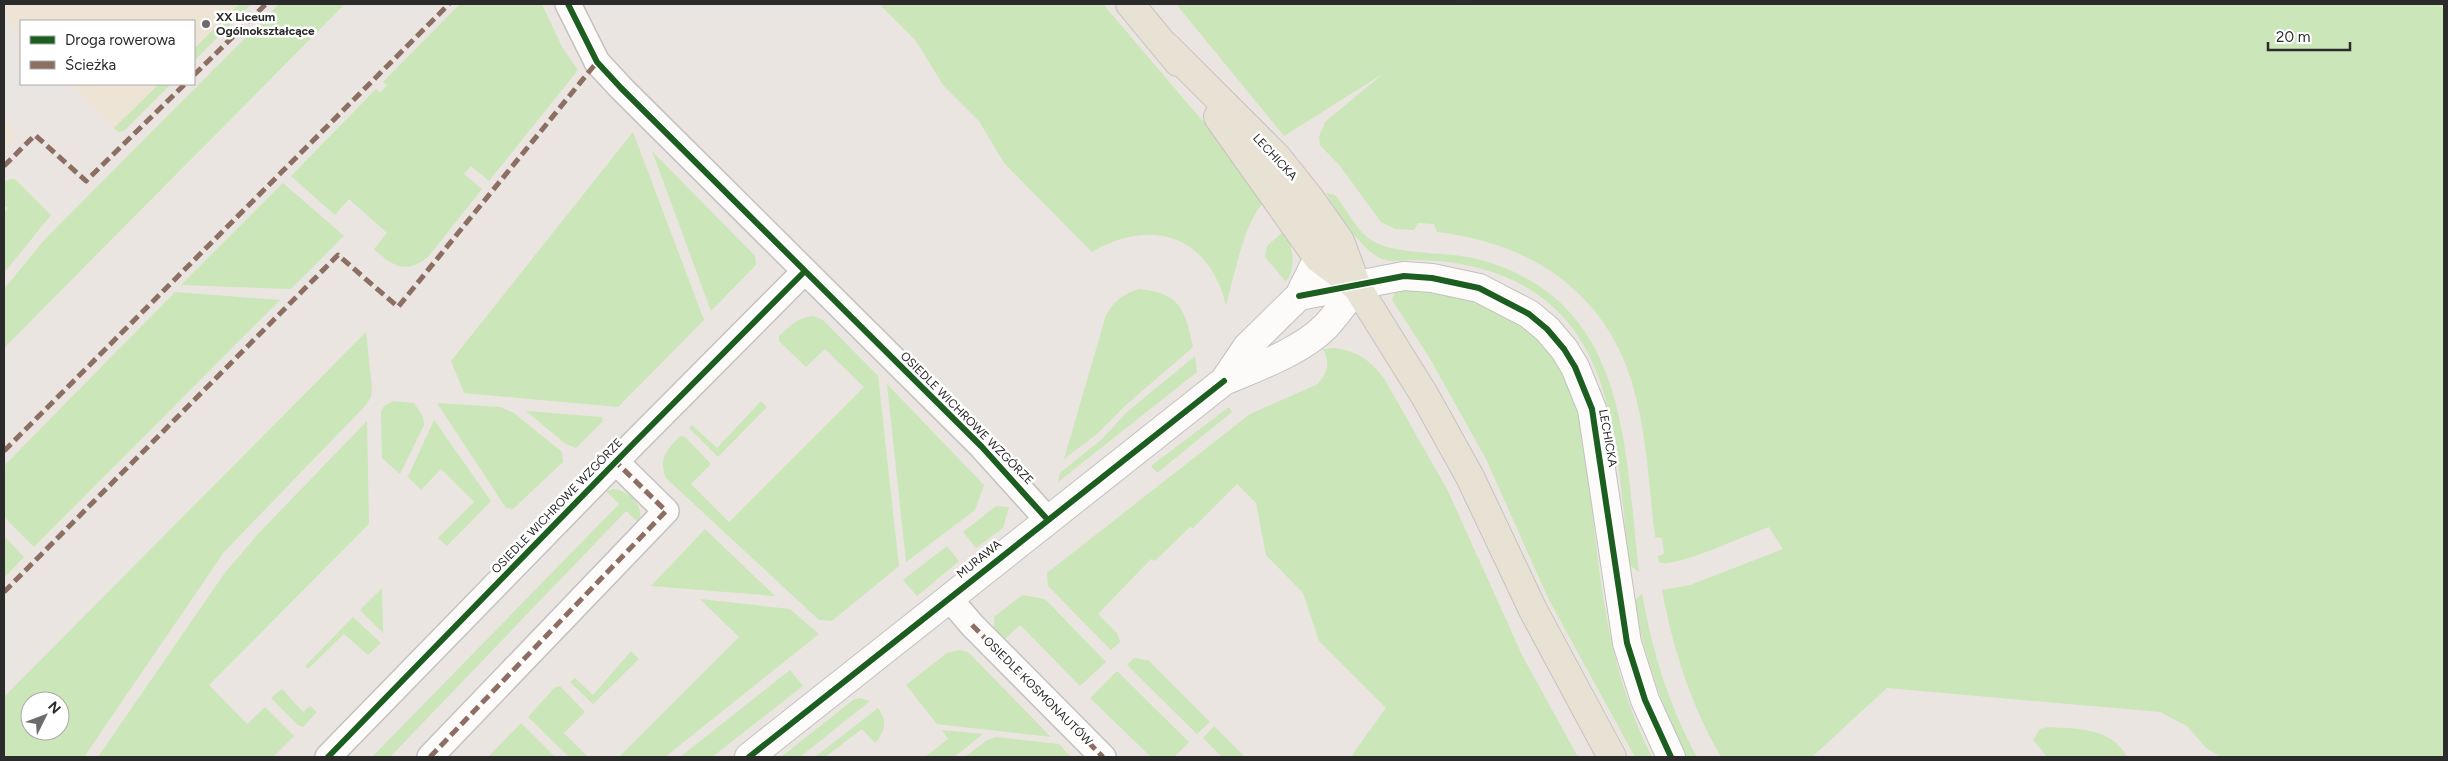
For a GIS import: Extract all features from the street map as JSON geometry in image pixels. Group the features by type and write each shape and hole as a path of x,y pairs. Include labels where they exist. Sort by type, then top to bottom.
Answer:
{"main road":[{"name":"LECHICKA","path":"1130,4 1167,47 1277,156 1299,183 1340,241 1357,287 1425,396 1470,477 1533,610 1612,757"},
{"name":"LECHICKA","path":"1167,47 1318,258 1357,287"}],"street":[{"name":"OSIEDLE WICHROWE WZGÓRZE","path":"568,4 597,62 804,272 982,447 1047,519"},
{"name":"MURAWA","path":"1224,381 1247,347 1299,296 1318,258"},
{"name":"OSIEDLE WICHROWE WZGÓRZE","path":"328,757 804,272"},
{"name":"LECHICKA","path":"1357,287 1404,276 1432,278 1479,288 1529,314 1564,348 1584,385 1592,409 1627,644 1645,700 1671,757"},
{"name":"MURAWA","path":"748,757 1224,381 1264,364 1312,337 1325,327 1357,287"},
{"path":"1299,296 1357,287"},
{"name":"OSIEDLE WICHROWE WZGÓRZE","path":"430,757 666,510 616,462"},
{"name":"OSIEDLE KOSMONAUTÓW","path":"949,598 972,625 1103,757"}],"shaded area":[{"name":"XX Liceum Ogólnokształcące","path":"4,4 239,4 195,48 195,20 20,20 20,34 4,17"},
{"path":"71,85 158,85 114,128"},
{"path":"4,120 18,135 4,150"}],"green space":[{"path":"239,4 251,4 195,60 195,48"},
{"path":"279,4 345,4 4,348 4,289 45,239"},
{"path":"460,4 542,4 562,47 578,70 489,181 471,166 464,174 482,189 428,257 413,266 399,266 387,260 374,249 387,233 349,199 335,215 291,176 376,89 380,93 387,85 383,82"},
{"path":"879,4 1103,4 1268,198 1253,219 1241,248 1226,305 1218,281 1206,263 1192,249 1175,240 1156,235 1136,236 1114,241 1092,252 1004,163 979,121 943,85 916,41"},
{"path":"1176,4 1462,4 1464,6 1466,4 2444,4 2444,757 2221,757 2206,748 2187,726 2160,712 1887,688 1812,757 1721,757 1710,737 1684,676 1666,612 1662,590 1690,585 1783,549 1769,527 1695,556 1667,563 1659,562 1658,556 1664,554 1662,538 1655,537 1645,442 1633,386 1621,353 1604,324 1584,299 1560,278 1533,261 1503,247 1471,238 1437,232 1434,224 1418,223 1414,230 1395,229 1381,222 1340,166 1320,145 1319,137 1325,122 1384,73 1284,136"},
{"path":"158,85 170,85 124,131 118,132 114,128"},
{"path":"633,132 704,320 618,407 464,393 451,361"},
{"path":"652,151 755,256 756,265 711,311"},
{"path":"15,179 51,215 4,273 4,213 8,208 4,205 4,182"},
{"path":"283,183 344,236 291,289 181,285"},
{"path":"1326,193 1335,195 1362,233 1377,243 1402,250 1473,258 1524,277 1563,305 1590,340 1609,381 1621,426 1629,474 1639,572 1629,565 1619,469 1611,422 1599,378 1580,339 1552,306 1513,280 1461,264 1430,260 1388,261 1377,256 1360,241"},
{"path":"1284,231 1290,243 1293,263 1286,282 1265,257 1267,246"},
{"path":"1139,289 1164,294 1178,305 1187,322 1193,347 1126,405 1097,434 1064,459 1106,315 1120,299 1128,293"},
{"path":"1403,291 1460,295 1490,305 1526,329 1542,344 1555,361 1574,400 1580,422 1602,592 1620,674 1634,716 1652,757 1635,757 1548,598 1486,459 1429,357 1392,300 1395,293"},
{"path":"175,292 280,300 34,547 4,517 4,466"},
{"path":"813,316 823,320 878,376 899,566 832,621 819,620 666,478 663,465 667,451 680,436 685,437 711,464 691,484 729,522 864,387 825,349 806,367 779,341 779,336 794,323 803,318"},
{"path":"366,332 372,388 371,397 366,405 224,552 84,757 4,757 4,697"},
{"path":"1335,348 1357,354 1375,367 1385,380 1448,491 1522,655 1578,757 1354,757 1352,755 1386,708 1319,641 1303,593 1266,555 1256,503 1237,484 1193,528 1190,527 1155,561 1151,559 1098,614 1117,633 1120,642 1111,650 1048,586 1047,573 1250,414 1318,384 1327,367 1327,359 1323,349"},
{"path":"1195,356 1197,372 1058,482 1060,473 1102,439 1127,412"},
{"path":"887,384 984,485 975,510 906,562"},
{"path":"393,401 414,403 423,417 424,425 400,474 382,458 381,412 384,406"},
{"path":"761,401 767,407 718,457 689,428 692,425 717,448"},
{"path":"437,403 500,407 514,413 562,452 563,462 513,509 506,508"},
{"path":"1229,407 1232,412 1157,473 1151,466"},
{"path":"526,411 602,417 603,421 576,448 566,444"},
{"path":"434,420 491,501 447,546 438,538 474,502 441,469 421,490 408,477"},
{"path":"367,421 369,524 209,685 247,724 265,707 294,736 273,757 98,757 224,574 257,535"},
{"path":"613,489 625,493 635,500 640,510 639,523 626,511 390,757 372,757 619,504 606,491"},
{"path":"996,506 1009,507 1003,528 976,548 963,532"},
{"path":"705,529 775,596 651,586"},
{"path":"4,536 24,557 4,578"},
{"path":"947,546 959,561 917,596 903,580"},
{"path":"382,588 383,633 360,610"},
{"path":"1642,593 1656,657 1663,678 1678,718 1697,757 1687,757 1655,682 1643,643 1634,602"},
{"path":"1022,595 1045,599 1106,662 1080,686 1020,625 1004,640 994,629 994,617"},
{"path":"700,599 790,609 819,634 665,757 619,757 739,637"},
{"path":"353,617 381,643 368,655 344,634 308,669 305,666"},
{"path":"960,650 968,652 1051,737 937,724 906,685 947,653"},
{"path":"631,651 639,659 593,704 570,682 575,678 593,695"},
{"path":"1134,658 1148,660 1210,722 1197,734 1127,665"},
{"path":"790,670 803,686 712,757 680,757"},
{"path":"1117,671 1189,742 1174,757 1151,757 1090,698"},
{"path":"560,686 585,712 564,733 588,757 569,757 528,717 555,687"},
{"path":"282,689 303,712 310,706 317,712 303,727 298,725 271,698"},
{"path":"859,698 870,701 800,757 781,757 853,700"},
{"path":"878,708 883,717 884,726 875,743 862,729 825,757 815,757"},
{"path":"521,723 555,757 488,757"},
{"path":"1214,726 1245,757 1222,757 1203,738"},
{"path":"2048,727 2081,729 2103,735 2120,747 2127,757 2047,757 2033,740 2040,729"},
{"path":"942,730 983,734 954,757 925,757 948,739"},
{"path":"996,737 1059,744 1071,757 965,757 987,740"}],"marked path":[{"path":"195,74 266,4"},
{"path":"4,451 449,4"},
{"path":"4,592 338,255 398,307 597,62"},
{"path":"4,166 35,135 86,181 184,85"},
{"path":"430,757 666,511 616,462"},
{"path":"972,625 1103,757"}],"cycle path":[{"path":"568,4 597,62 621,88 982,447 1047,519"},
{"path":"328,757 634,443 804,272"},
{"path":"1299,296 1404,276 1432,278 1479,288 1529,314 1547,329 1564,349 1575,367 1592,409 1627,643 1645,700 1671,757"},
{"path":"749,757 1224,381"}],"place":[{"name":"XX Liceum Ogólnokształcące","path":"206,24"}]}
